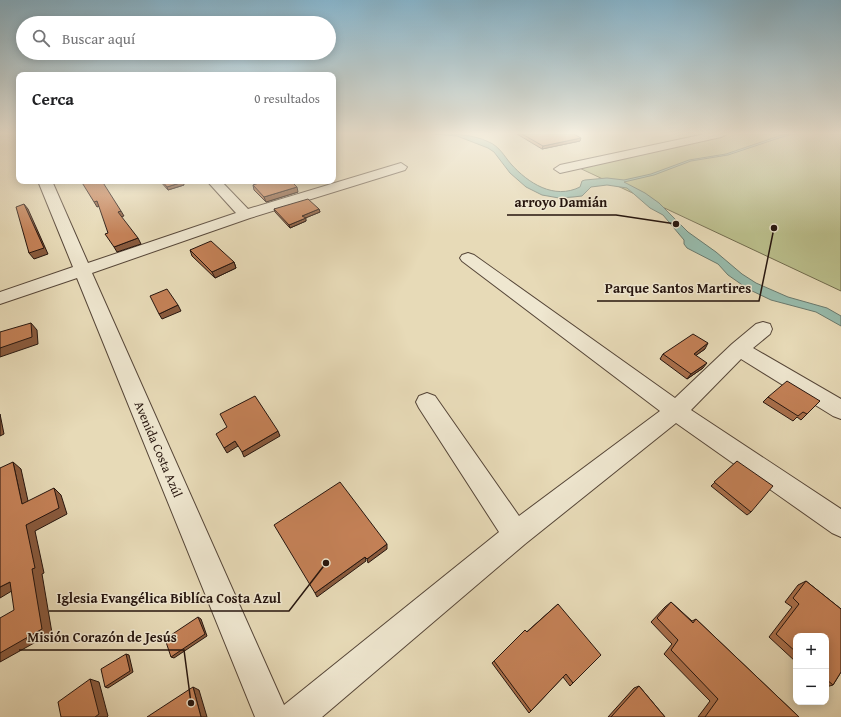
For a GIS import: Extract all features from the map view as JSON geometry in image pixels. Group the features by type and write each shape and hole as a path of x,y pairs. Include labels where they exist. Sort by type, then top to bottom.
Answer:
{"street":[{"path":"0,298 244,215 399,167"},
{"path":"560,169 567,167"},
{"name":"Avenida Costa Azúl","path":"46,184 272,717"},
{"path":"217,184 244,215"},
{"path":"468,258 676,411 841,524"},
{"path":"296,717 516,535 676,411 739,349 763,329"},
{"path":"739,349 841,410"},
{"path":"427,402 516,535"}],"green space":[{"path":"578,167 841,167 841,291"}],"shaded area":[{"path":"506,167 514,167 533,183 542,188 561,192 570,191 580,187 582,181 585,180 607,178 624,180 651,174 669,167 674,167 654,175 624,182 645,193 659,203 688,232 716,252 742,274 756,283 788,297 827,308 841,316 841,326 816,312 771,300 748,289 728,275 718,264 687,248 684,244 684,240 663,215 650,208 627,188 607,185 591,187 582,196 559,198 542,195 526,187"}],"building":[{"path":"83,184 104,184 121,211 118,212 138,238 114,247 105,234 108,233 97,201 94,202"},
{"path":"164,184 177,184 167,187"},
{"path":"294,184 297,187 264,197 253,185"},
{"path":"308,199 319,209 302,216 306,218 289,225 274,209"},
{"path":"24,204 44,248 29,253 16,207"},
{"path":"211,241 234,262 212,272 190,250"},
{"path":"167,289 178,305 159,314 150,296"},
{"path":"31,323 32,337 0,348 0,332"},
{"path":"693,334 708,343 694,354 707,363 691,374 663,354"},
{"path":"787,381 820,401 807,414 803,412 798,416 768,397"},
{"path":"255,396 278,431 242,452 235,441 224,448 216,434 227,427 220,414"},
{"path":"737,461 773,486 751,512 714,482"},
{"path":"13,462 22,504 54,488 59,508 26,525 35,568 32,569 42,629 0,653 0,618 14,610 10,582 0,587 0,468"},
{"path":"340,482 387,544 367,559 365,557 315,593 274,525"},
{"path":"806,581 841,609 841,672 833,685 829,682 829,633 793,633 793,649 776,634 799,604 793,598"},
{"path":"671,602 693,623 696,619 799,717 705,717 718,699 671,650 678,640 657,618"},
{"path":"558,604 601,655 573,683 566,674 531,711 494,661 525,630 527,632"},
{"path":"198,617 205,634 171,657 165,639"},
{"path":"126,654 130,671 105,687 101,669"},
{"path":"90,679 99,714 95,717 61,717 58,702"},
{"path":"639,686 665,717 611,717"},
{"path":"193,687 201,717 147,717"}],"place":[{"name":"arroyo Damián","path":"676,224"},
{"name":"Parque Santos Martires","path":"774,228"},
{"name":"Iglesia Evangélica Biblíca Costa Azul","path":"326,563"},
{"name":"Misión Corazón de Jesús","path":"191,703"}]}
